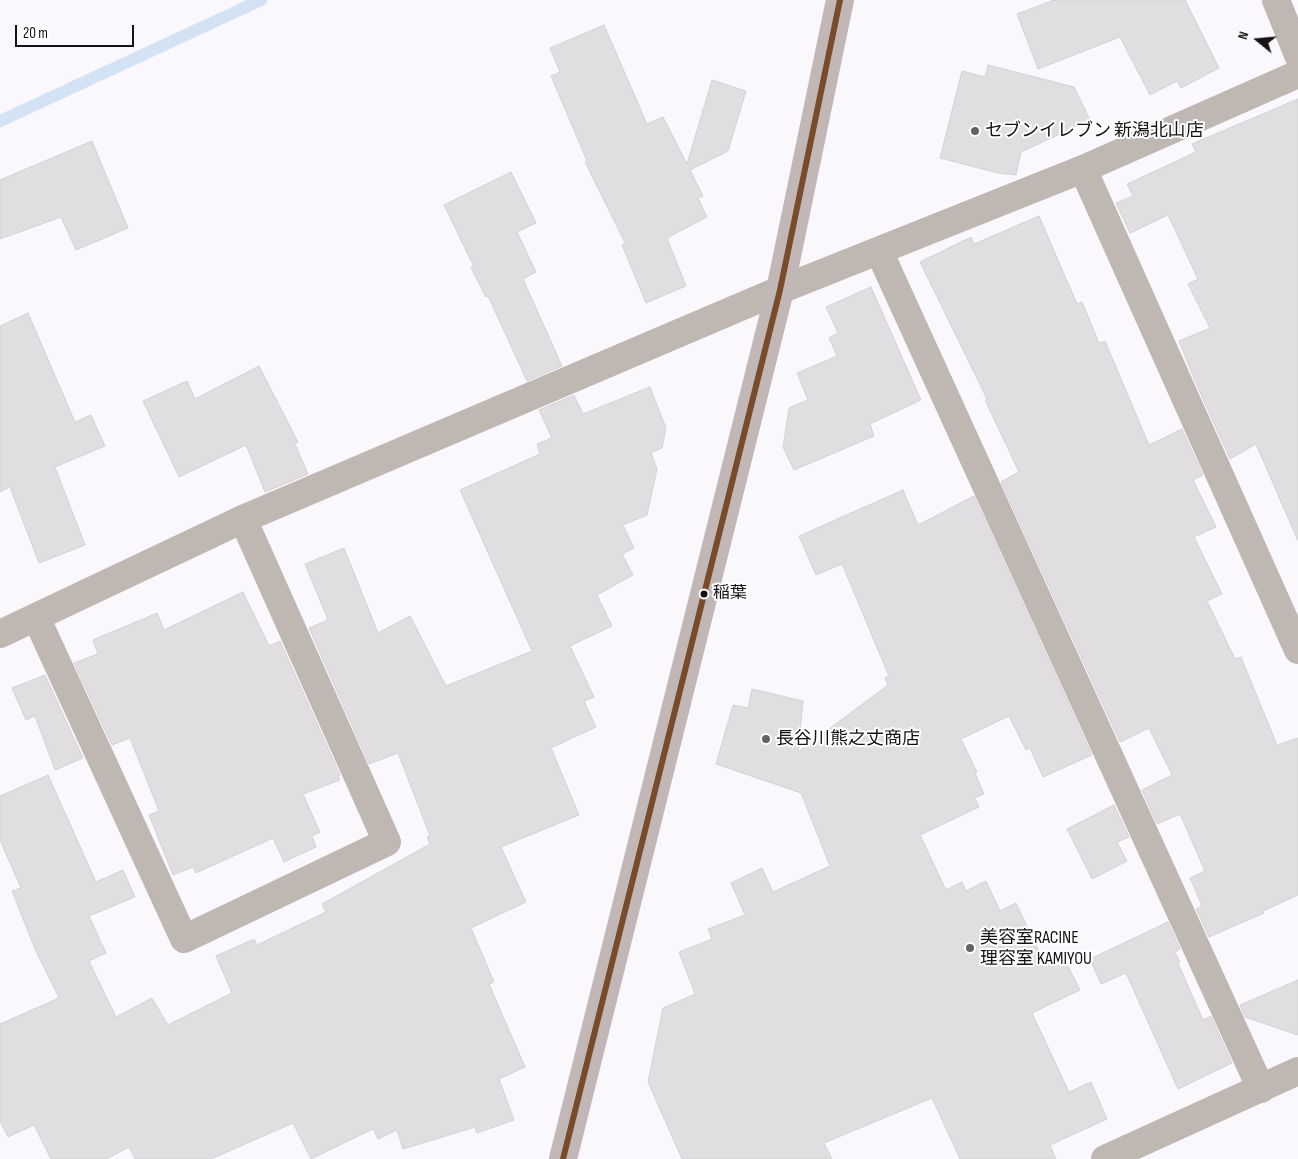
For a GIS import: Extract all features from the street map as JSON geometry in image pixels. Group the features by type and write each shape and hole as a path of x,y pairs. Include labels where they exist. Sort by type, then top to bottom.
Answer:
{"main road":[{"path":"563,1159 780,290 840,0"}],"street":[{"path":"1276,0 1298,55"},
{"path":"0,634 243,519 780,290 1083,169 1298,74"},
{"path":"1083,169 1298,650"},
{"path":"879,251 1261,1089"},
{"path":"36,617 184,939 387,842 243,519"},
{"path":"1105,1159 1298,1071"}],"building":[{"path":"1054,0 1185,0 1219,68 1181,88 1177,81 1150,95 1120,37 1038,69 1017,14"},
{"path":"604,25 647,124 663,117 687,164 712,80 746,91 728,151 690,170 703,196 698,198 707,217 667,238 686,286 646,303 622,245 625,243 585,162 587,161 551,76 560,72 550,48"},
{"path":"988,65 1074,87 1090,120 1021,152 1016,175 998,173 940,158 962,71 985,77"},
{"path":"1298,99 1298,541 1256,444 1230,459 1194,379 1179,341 1210,328 1188,284 1198,279 1168,215 1130,233 1116,203 1133,196 1127,184 1196,152 1192,144"},
{"path":"92,141 128,228 76,250 61,217 0,239 0,180"},
{"path":"511,172 536,223 517,232 536,272 523,279 562,366 527,381 488,296 486,297 471,268 474,267 444,205"},
{"path":"1039,216 1077,304 1082,302 1099,343 1105,341 1149,445 1182,429 1203,475 1193,480 1216,527 1194,537 1222,594 1207,601 1235,659 1241,657 1277,745 1298,738 1298,895 1263,911 1264,913 1209,937 1196,909 1202,906 1190,878 1205,871 1180,814 1157,824 1142,790 1172,775 1149,728 1120,742 1001,482 1019,472 985,400 987,399 920,262 971,237 974,244"},
{"path":"871,287 921,400 870,424 874,436 794,470 783,447 789,408 808,400 797,373 837,356 829,338 838,333 826,307"},
{"path":"28,313 75,422 91,415 105,446 55,467 85,545 39,563 10,487 0,492 0,326"},
{"path":"259,366 298,442 295,444 308,474 265,492 246,445 179,477 143,401 187,381 195,399"},
{"path":"650,387 666,428 662,448 651,453 657,469 647,515 623,525 634,548 622,554 633,575 597,595 612,626 570,646 594,697 584,701 596,727 551,748 579,815 501,847 526,902 471,928 494,982 489,984 525,1067 499,1079 514,1120 477,1133 475,1127 403,1149 397,1130 378,1139 373,1129 311,1159 293,1123 211,1159 135,1159 129,1147 106,1159 51,1159 34,1125 8,1137 0,1121 0,1024 59,998 35,949 12,891 21,888 0,840 0,796 48,775 96,882 123,870 135,897 89,916 106,953 89,961 116,1017 152,998 168,1025 232,993 216,956 254,939 257,945 326,912 322,904 430,844 427,837 430,836 398,753 369,764 309,628 328,620 305,564 344,548 378,633 410,616 446,686 532,651 460,490 540,454 537,444 552,438 539,410 574,395 583,414"},
{"path":"903,490 918,525 974,496 1092,755 1043,777 1030,748 1026,750 1009,716 961,739 977,772 975,773 984,794 975,798 979,807 920,835 946,890 962,882 966,891 986,881 1000,911 1016,903 1044,962 1062,954 1080,990 1032,1013 1069,1092 1091,1082 1107,1119 1050,1145 1056,1159 960,1159 932,1098 824,1143 832,1159 682,1159 648,1082 663,1008 695,994 679,952 712,939 708,929 745,915 731,883 762,868 773,892 830,866 801,793 716,764 733,705 748,708 752,689 803,701 798,752 888,685 885,678 889,676 842,564 816,575 799,536"},
{"path":"243,592 269,646 280,641 340,775 338,776 340,780 303,794 320,832 312,836 316,847 284,862 273,838 196,873 193,867 173,875 149,815 159,811 130,738 112,745 74,663 98,654 93,640 157,613 164,630"},
{"path":"45,675 83,758 55,770 35,716 26,720 12,688"},
{"path":"1114,805 1129,837 1117,842 1127,861 1092,879 1067,829"},
{"path":"1168,922 1180,949 1175,952 1180,962 1178,963 1203,1020 1211,1016 1232,1063 1178,1089 1126,973 1101,984 1090,959"},
{"path":"1298,980 1298,1035 1245,1017 1240,1005"}],"waterway":[{"path":"0,121 261,0"}],"transit line":[{"path":"563,1159 780,290 840,0"}],"place":[{"name":"セブンイレブン 新潟北山店","path":"975,131"},
{"name":"稲葉","path":"704,594"},
{"name":"長谷川熊之丈商店","path":"766,739"},
{"name":"美容室RACINE 理容室 KAMIYOU","path":"970,948"}]}
